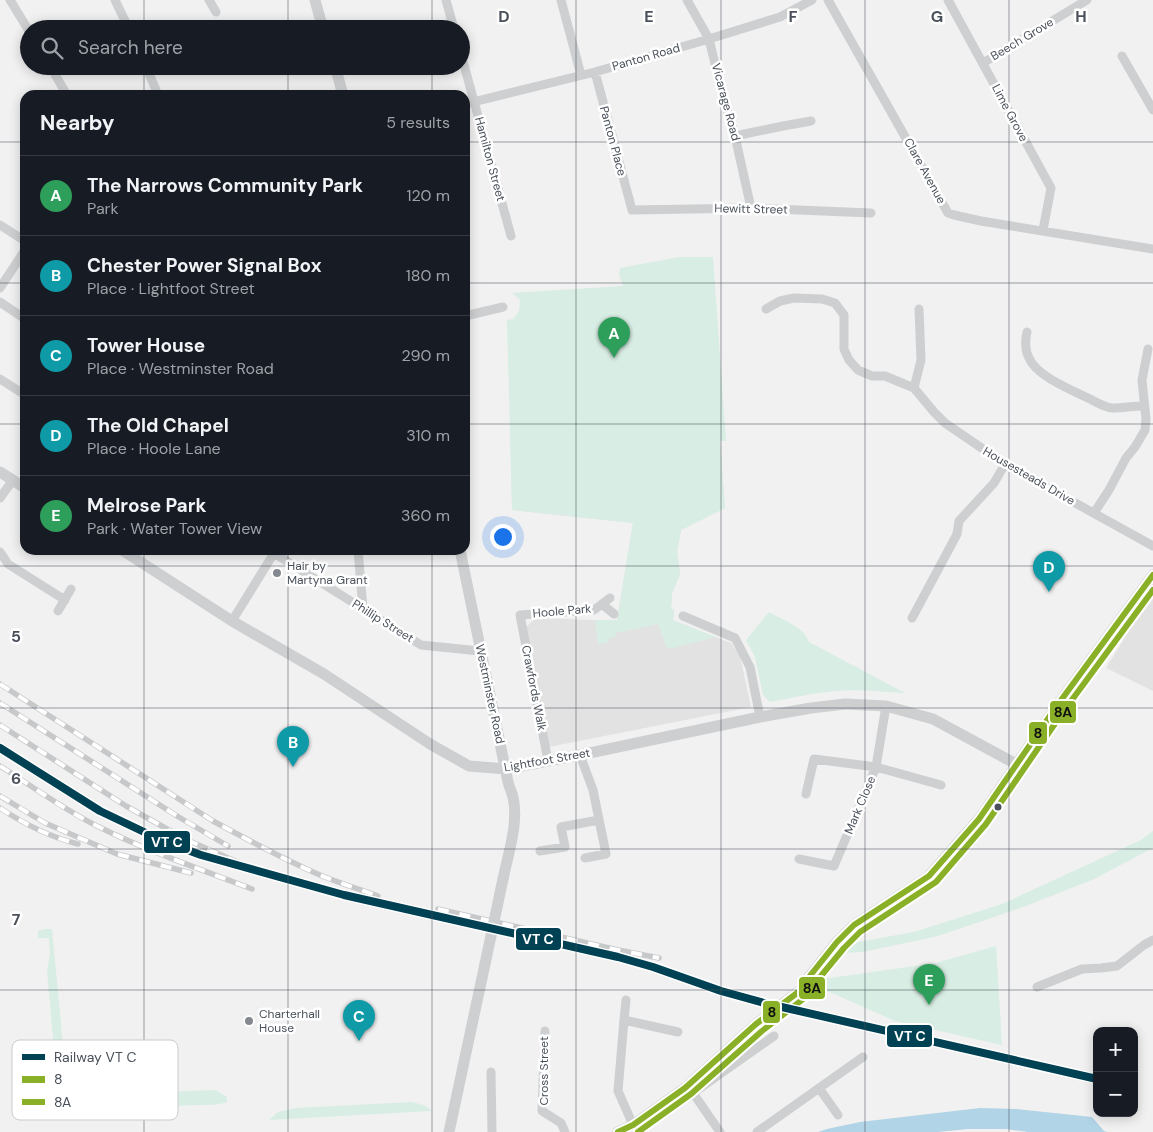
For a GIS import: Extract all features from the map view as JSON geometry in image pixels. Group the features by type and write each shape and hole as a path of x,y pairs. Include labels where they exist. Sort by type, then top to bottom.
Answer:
{"street":[{"path":"10,0 22,20"},
{"path":"115,0 125,20"},
{"path":"209,0 216,12"},
{"path":"314,0 321,20"},
{"path":"446,0 452,20"},
{"path":"561,0 582,75"},
{"name":"Vicarage Road","path":"687,0 709,38 735,136 751,208"},
{"name":"Panton Road","path":"470,103 595,72 780,17 812,0"},
{"name":"Clare Avenue","path":"828,0 948,212 981,221 1153,249"},
{"name":"Lime Grove","path":"948,0 1051,188 1043,230"},
{"name":"Beech Grove","path":"983,62 1087,0"},
{"path":"1122,56 1153,110"},
{"name":"Panton Place","path":"595,72 632,210"},
{"path":"55,75 64,90"},
{"path":"150,75 156,90"},
{"path":"337,75 342,90"},
{"name":"Hamilton Street","path":"467,75 510,236"},
{"path":"735,136 811,121"},
{"name":"Hewitt Street","path":"632,210 751,208 870,214"},
{"path":"0,225 20,238"},
{"path":"0,288 20,258"},
{"name":"Housesteads Drive","path":"766,309 780,301 794,298 822,299 835,303 844,315 844,349 849,360 858,370 872,376 885,376 914,388 945,423 1005,464 1153,546"},
{"path":"0,302 20,316"},
{"path":"470,315 503,307"},
{"path":"914,388 921,360 919,309"},
{"path":"1027,332 1026,348 1028,358 1036,369 1063,387 1112,408 1144,406"},
{"path":"1094,513 1126,458 1145,430 1146,419 1142,380 1148,349"},
{"path":"0,379 20,392"},
{"path":"912,618 957,534 959,521 994,483 1005,464"},
{"path":"0,472 20,485"},
{"path":"0,498 13,480"},
{"path":"0,552 8,564 64,600"},
{"name":"Lightfoot Street","path":"130,555 232,621 324,674 430,744 469,766 506,769 760,717 845,704 886,706 934,719 1016,764"},
{"path":"232,621 270,555"},
{"name":"Phillip Street","path":"278,555 421,645 480,651"},
{"path":"358,555 363,609"},
{"name":"Westminster Road","path":"449,1132 514,826 513,797 508,782 461,555"},
{"path":"689,1090 756,1024 801,990 836,942 854,925 929,876 979,819 1056,707 1153,575"},
{"path":"58,611 71,589"},
{"name":"Hoole Park","path":"520,615 594,610 606,601 614,614"},
{"name":"Crawfords Walk","path":"520,615 548,761"},
{"path":"683,616 735,638 750,667 760,717"},
{"name":"Mark Close","path":"799,858 834,866 876,767 886,706"},
{"path":"580,755 593,790 606,854 585,858"},
{"path":"806,794 814,759 876,767 941,785"},
{"path":"540,851 565,847 561,827 599,820"},
{"path":"1036,987 1082,969 1117,966 1153,940"},
{"path":"626,1000 618,1091 633,1125"},
{"path":"624,1020 678,1032"},
{"name":"Cross Street","path":"545,1031 542,1110 560,1123 565,1132"},
{"path":"618,1132 633,1125 774,1036"},
{"path":"757,1132 863,1058"},
{"path":"491,1072 492,1132"},
{"path":"819,1088 838,1115"},
{"path":"689,1090 720,1132"}],"shaded area":[{"path":"510,408 720,441 725,508 681,530 677,552 680,574 672,593 671,609 674,610 673,621 731,643 740,656 751,707 549,747 524,629 536,618 617,620 633,523 512,510"},
{"path":"1153,592 1153,691 1106,668"}],"green space":[{"path":"679,257 713,257 726,441 720,441 725,508 681,530 677,552 680,574 672,593 671,609 674,610 673,620 716,637 669,649 666,646 658,624 616,633 615,637 609,638 609,642 598,644 595,620 617,620 633,523 512,510 507,320 513,319 519,311 520,300 512,293 623,286 619,275 620,268"},
{"path":"769,612 798,628 809,642 905,693 861,690 835,691 770,702 763,695 755,657 746,640"},
{"path":"1153,831 1153,848 1092,880 1023,907 938,936 863,952 841,953 853,943 914,932 1002,904 1141,840"},
{"path":"52,929 63,1040 53,1040 47,971 50,954 49,938 38,938 38,931"},
{"path":"996,946 1002,1045 895,1021 823,989 823,979 936,963"},
{"path":"216,1090 227,1097 227,1102 219,1104 178,1106 178,1092"},
{"path":"412,1102 425,1106 432,1111 269,1120 278,1112 295,1108"}],"water":[{"path":"980,1108 1016,1109 1092,1117 1104,1131 1108,1132 1028,1132 1006,1129 968,1129 938,1132 818,1132 860,1122"}],"railway":[{"path":"0,684 213,821 306,869 378,896"},
{"path":"0,703 177,816 228,846"},
{"path":"0,725 126,806 185,839 260,872"},
{"path":"0,766 60,805 97,826 154,852 252,889"},
{"path":"0,796 45,823 117,854 191,873"},
{"path":"0,808 57,838 78,844"},
{"path":"438,909 659,958"}],"transit line":[{"name":"8","path":"618,1132 633,1125 685,1088 756,1024 801,990 837,942 854,925 929,876 979,819 1056,707 1153,575"},
{"name":"8A","path":"638,1132 691,1094 762,1031 807,996 844,948 860,932 936,882 986,824 1063,712 1153,590"},
{"path":"0,748 100,811 163,841 201,855 344,895 618,957 764,1003 1093,1078"}],"place":[{"name":"The Narrows Community Park","path":"614,358"},
{"name":"Hair by Martyna Grant","path":"277,573"},
{"name":"The Old Chapel","path":"1049,592"},
{"name":"Chester Power Signal Box","path":"293,767"},
{"name":"Melrose Park","path":"929,1005"},
{"name":"Charterhall House","path":"249,1021"},
{"name":"Tower House","path":"359,1041"}]}
